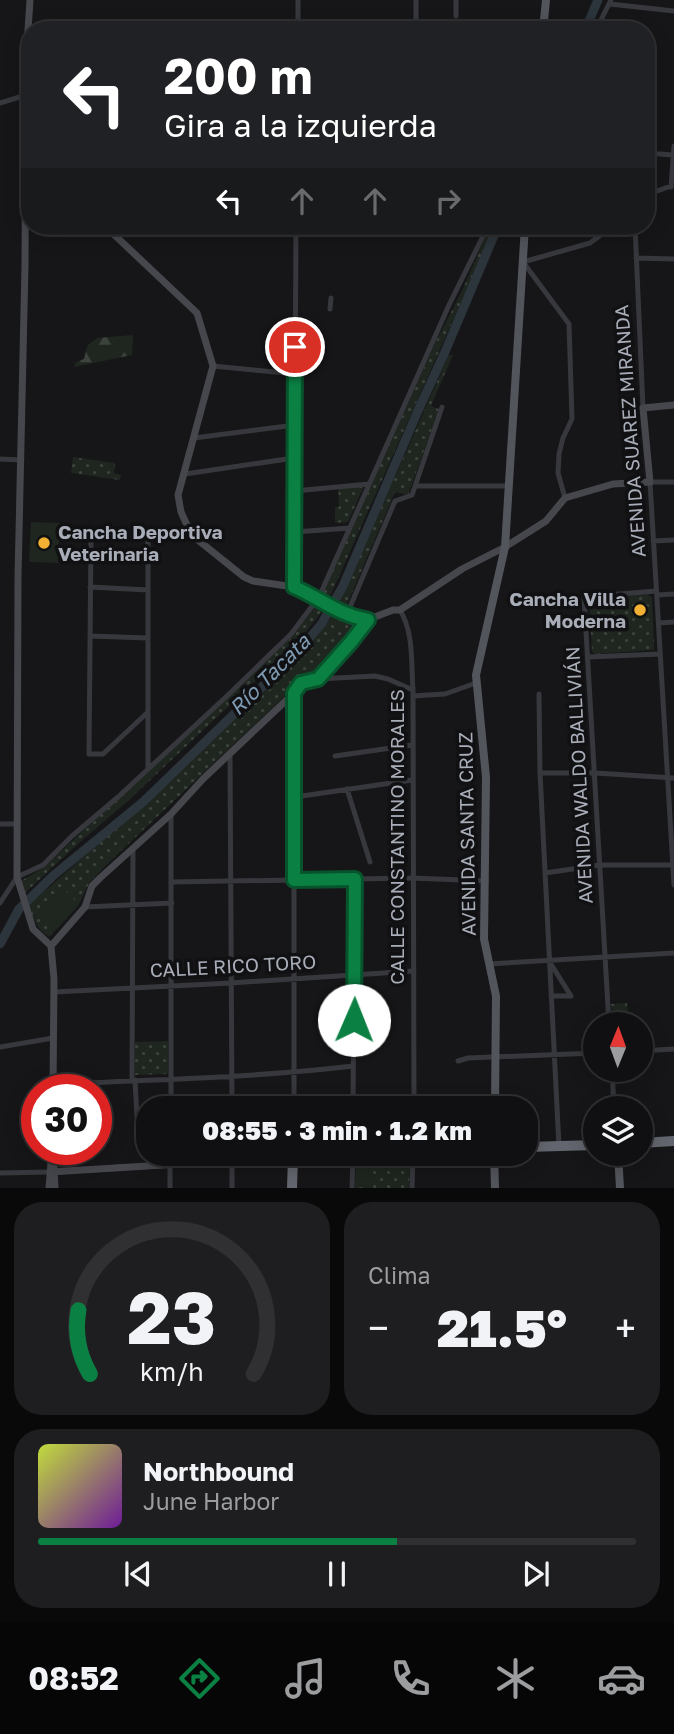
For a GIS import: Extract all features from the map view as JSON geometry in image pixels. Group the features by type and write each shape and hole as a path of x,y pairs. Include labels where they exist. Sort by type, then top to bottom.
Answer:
{"highway":[{"path":"653,1142 674,1141"},
{"path":"538,1147 583,1145"},
{"path":"292,1188 293,1166"}],"main road":[{"path":"544,21 546,0"},
{"name":"AVENIDA SANTA CRUZ","path":"495,1096 496,996 484,939 486,777 476,675 505,547 525,235"},
{"path":"494,1166 495,1188"},
{"path":"619,1166 620,1188"}],"street":[{"path":"29,21 30,0"},
{"path":"298,0 298,21"},
{"path":"416,0 416,21"},
{"path":"456,0 456,16"},
{"path":"600,21 610,2 674,11"},
{"path":"0,103 21,101"},
{"path":"655,192 672,186 674,146"},
{"path":"655,154 673,155"},
{"path":"26,235 17,877 33,929 51,946"},
{"path":"115,235 198,313 213,366 178,495 181,512 193,533 244,577 253,581 294,587 319,597 330,607 368,620"},
{"path":"294,587 296,235"},
{"path":"0,903 17,877 43,865 291,634 319,597 449,305 484,235"},
{"path":"565,498 558,473 563,438 572,419 569,324 523,262 590,243 601,235"},
{"name":"AVENIDA SUAREZ MIRANDA","path":"635,235 643,408 671,778 674,885"},
{"path":"636,258 674,259"},
{"path":"330,309 331,298"},
{"path":"213,366 295,374"},
{"path":"643,408 674,405"},
{"path":"347,614 395,501 412,495 442,407"},
{"path":"194,438 295,425"},
{"path":"185,474 295,458"},
{"path":"0,459 21,460"},
{"path":"318,679 368,620 400,610 462,569 505,547 546,521 557,511 565,498 613,484 674,482"},
{"path":"294,491 369,484"},
{"path":"415,486 509,486"},
{"path":"294,532 350,528"},
{"path":"148,712 103,754 89,754 91,537 186,537 193,533"},
{"path":"148,537 148,768"},
{"path":"653,541 674,540"},
{"path":"90,587 148,590"},
{"path":"657,593 674,594"},
{"name":"AVENIDA WALDO BALLIVIÁN","path":"608,1012 584,597 657,593"},
{"name":"CALLE CONSTANTINO MORALES","path":"400,610 410,634 413,693 414,1096"},
{"path":"659,623 674,622"},
{"path":"90,636 148,638"},
{"path":"588,657 660,654"},
{"path":"53,1074 54,992 51,946 85,907 92,886 171,814 301,683 318,679 375,676 388,679 413,693 445,694 476,683"},
{"path":"294,693 294,1096"},
{"path":"539,694 540,773 559,1146"},
{"path":"335,756 412,745"},
{"path":"230,754 232,1096"},
{"path":"540,773 671,778"},
{"path":"295,797 412,780"},
{"path":"347,789 370,862"},
{"path":"171,814 171,1096"},
{"path":"0,824 16,824"},
{"path":"133,848 136,1105"},
{"path":"545,873 600,865 673,867"},
{"path":"172,882 412,878 486,881"},
{"path":"353,1096 355,879"},
{"path":"85,907 172,903"},
{"path":"489,964 674,953"},
{"path":"549,961 571,996 551,996"},
{"name":"CALLE RICO TORO","path":"54,992 414,971"},
{"path":"0,1047 53,1038"},
{"path":"653,1050 674,1049"},
{"path":"458,1061 468,1058 583,1054"},
{"path":"112,1082 232,1078 353,1066"},
{"path":"52,1165 55,1188"},
{"path":"0,1174 141,1166"},
{"path":"170,1166 170,1188"},
{"path":"232,1166 233,1188"},
{"path":"351,1166 352,1188"},
{"path":"412,1188 413,1166"},
{"path":"49,1188 53,1172"}],"green space":[{"path":"486,235 491,235 328,601 322,595 435,343 462,291"},
{"path":"133,335 132,355 74,367 76,362 84,359 87,346 97,338"},
{"path":"449,355 453,355 431,406 439,409 408,495 395,492 345,609 335,606 356,564"},
{"path":"73,457 115,463 114,473 121,475 120,480 71,473"},
{"path":"364,486 348,522 335,523 335,507 339,507 338,487"},
{"name":"Cancha Deportiva Veterinaria","path":"31,522 60,523 58,563 29,562"},
{"path":"647,594 652,597 654,650 592,652 589,601"},
{"path":"319,602 325,608 300,639 129,800 25,893 21,881 44,867 291,637"},
{"path":"335,613 360,622 348,639 313,675 295,676 288,693 104,867 89,883 78,906 49,937 41,931 28,905 278,677"},
{"path":"62,887 75,900 51,924 38,911"},
{"path":"627,1003 628,1012 612,1012 611,1004"},
{"path":"168,1041 168,1074 135,1075 135,1042"},
{"path":"356,1166 410,1166 409,1188 355,1188"},
{"path":"358,1166 373,1166 373,1187 358,1187"}],"waterway":[{"name":"Río Tacata","path":"589,21 598,0"},
{"name":"Río Tacata","path":"0,944 19,909 54,875 143,802 298,652 322,623 343,586 494,235"}],"place":[{"name":"Cancha Deportiva Veterinaria","path":"44,543"},
{"name":"Cancha Villa Moderna","path":"640,610"}],"route":[{"path":"295,347 294,587 319,597 327,606 368,620 318,679 301,683 294,693 294,880 355,879 354,1020"}]}
